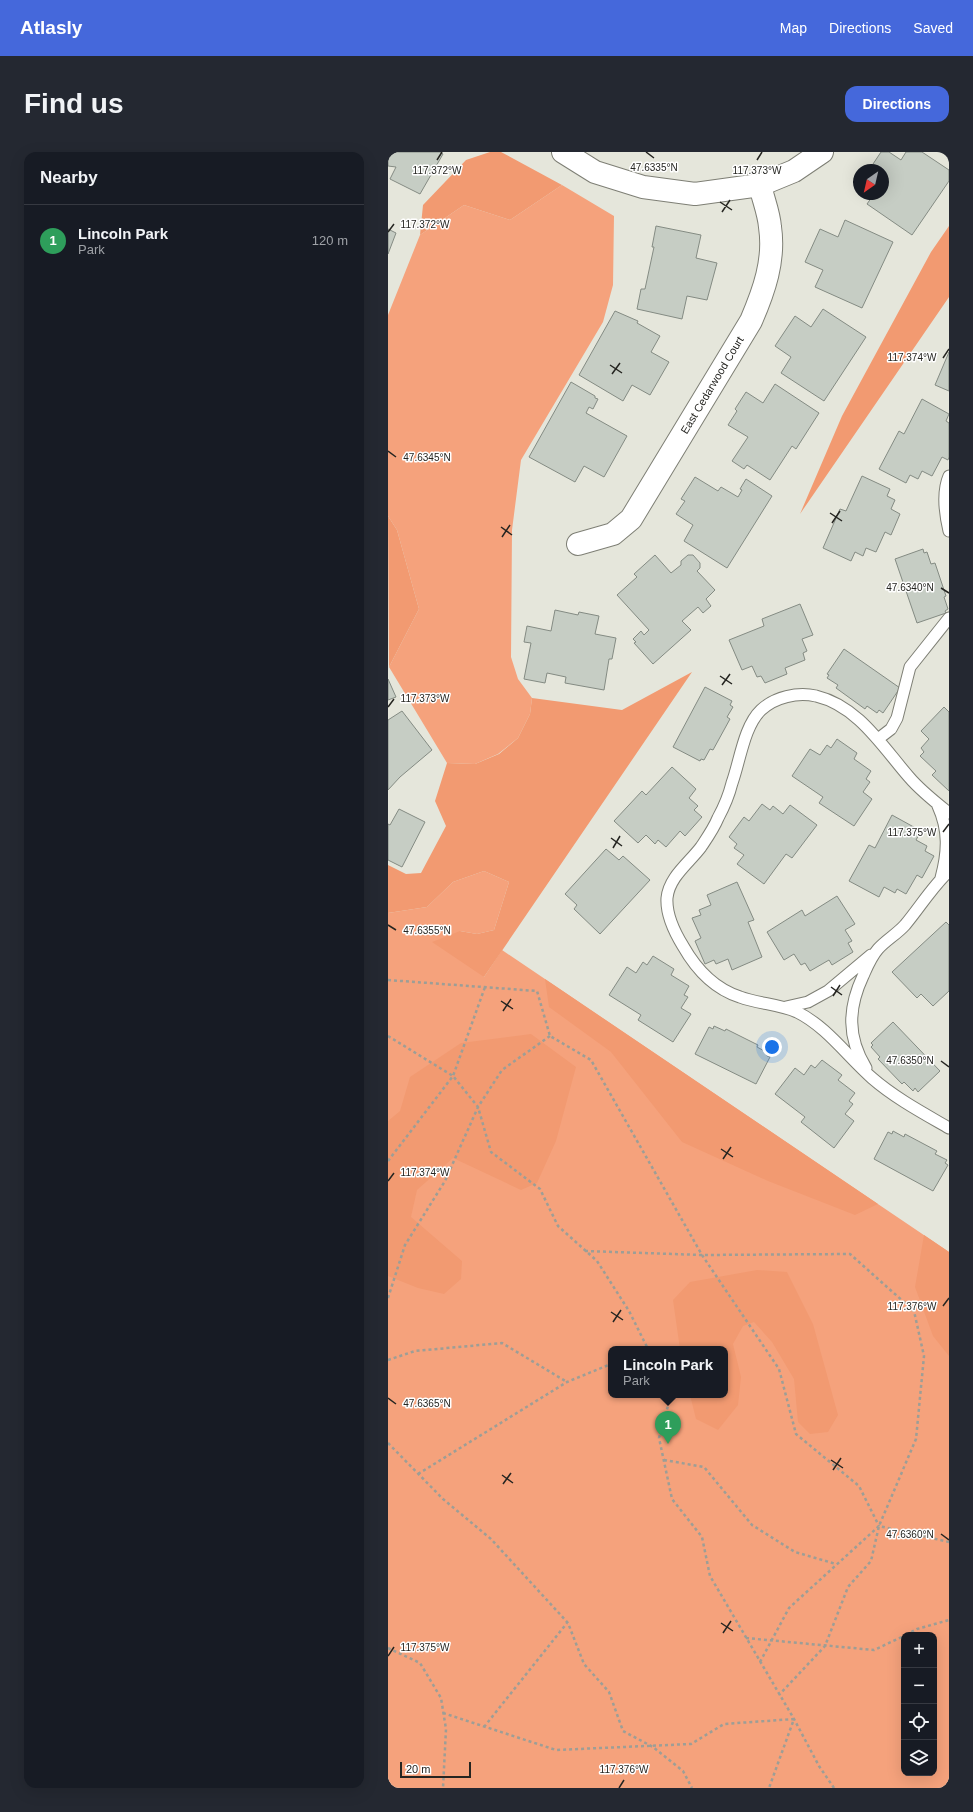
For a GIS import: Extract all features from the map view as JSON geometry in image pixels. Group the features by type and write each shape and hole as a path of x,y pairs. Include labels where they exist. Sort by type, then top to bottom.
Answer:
{"street":[{"path":"563,152 596,172 643,187 695,194 760,185 794,171 822,152"},
{"name":"East Cedarwood Court","path":"578,544 613,534 630,519 751,321 762,296 771,257 770,227 760,185"}],"lane":[{"path":"949,476 946,482 945,515 949,531"},
{"path":"878,739 891,729 897,718 910,667 949,618"},
{"path":"949,813 938,805 910,778 878,739 854,715 834,702 814,696 792,695 774,701 761,710 750,724 732,785 718,819 701,847 672,882 667,898 669,914 682,945 700,972 720,988 741,998 786,1008 799,1013 822,1028 873,1079 898,1098 949,1128"},
{"path":"786,1008 808,1002 828,991 904,926 945,875 947,828 945,818 938,805"},
{"path":"873,1079 859,1056 852,1035 851,1013 856,991 867,966 878,949"}],"path":[{"path":"388,980 537,991 550,1036 591,1060 702,1255 779,1369 796,1434 859,1486 878,1526"},
{"path":"388,1161 453,1076 485,987"},
{"path":"388,1036 453,1076 478,1107 491,1152 540,1189 558,1226 597,1261 629,1311 646,1346"},
{"path":"388,1298 405,1245 445,1181 478,1107 502,1070 550,1036"},
{"path":"585,1250 702,1255 850,1254 914,1311 924,1356 916,1439 878,1526 871,1561 848,1587 826,1646 779,1695"},
{"path":"388,1360 415,1351 502,1343 567,1382"},
{"path":"418,1474 567,1382 608,1365"},
{"path":"670,1398 659,1438 672,1499 702,1537 710,1576 794,1719 819,1766 834,1788"},
{"path":"388,1443 443,1499 491,1539 568,1622 584,1664 609,1692 623,1731 654,1747 683,1771 692,1788"},
{"path":"664,1460 704,1467 752,1525 795,1552 837,1564"},
{"path":"878,1526 949,1542"},
{"path":"760,1663 788,1608 878,1526"},
{"path":"911,1632 949,1620"},
{"path":"484,1727 568,1622"},
{"path":"746,1638 874,1650 901,1637"},
{"path":"388,1648 420,1663 441,1698 446,1729 444,1788"},
{"path":"443,1713 556,1750 654,1747 691,1744 724,1724 794,1719"},
{"path":"769,1788 794,1719"}],"shaded area":[{"path":"490,152 501,152 562,185 510,220 464,205 420,235 423,205 466,160"},
{"path":"562,185 614,216 613,285 603,322 521,460 512,530 511,657 518,679 532,698 530,714 518,738 498,754 475,764 447,763 389,667 419,609 397,530 388,516 388,315 420,235 464,205 510,220"},
{"path":"949,226 949,297 800,514 842,416 931,252"},
{"path":"388,516 397,530 419,609 389,667"},
{"path":"692,672 484,977 432,942 460,931 477,934 494,930 509,882 484,871 453,882 427,907 388,913 388,865 406,874 421,873 446,826 435,801 447,763 475,764 499,754 518,738 530,714 532,698 622,710"},
{"path":"484,871 509,882 494,930 477,934 460,931 484,977 502,950 949,1252 949,1788 388,1788 388,913 427,907 453,882"},
{"path":"545,979 878,1204 855,1215 768,1181 682,1142 611,1052 549,1007"},
{"path":"531,1034 576,1067 556,1141 537,1183 521,1190 453,1158 417,1190 411,1217 462,1261 461,1279 444,1294 418,1288 388,1276 388,1121 400,1111 410,1077 461,1043"},
{"path":"924,1235 949,1252 949,1356 933,1336 915,1287"},
{"path":"757,1270 787,1272 813,1324 838,1415 828,1432 810,1434 798,1422 794,1379 772,1342 754,1322 743,1326 733,1344 741,1377 738,1405 718,1430 696,1419 691,1398 728,1398 728,1346 680,1346 673,1300 690,1282"}],"building":[{"path":"388,152 440,152 443,154 420,194 390,179 396,167 388,166"},
{"path":"881,152 889,152 901,160 906,152 922,152 949,170 949,181 912,235 867,204 870,200 889,200 889,164 873,164"},
{"path":"845,220 893,242 862,308 815,287 823,270 805,262 820,229 838,237"},
{"path":"656,226 701,235 696,258 717,263 707,300 687,296 682,319 637,309 641,289 645,289 654,247 652,247"},
{"path":"388,229 396,233 388,254"},
{"path":"823,309 866,337 824,401 781,373 791,357 775,346 795,316 811,327"},
{"path":"615,311 638,321 637,323 660,336 651,352 669,362 650,395 632,385 623,401 579,375"},
{"path":"949,352 949,391 935,385"},
{"path":"571,382 598,399 593,409 589,407 586,413 627,436 604,477 584,466 575,482 529,457"},
{"path":"775,384 819,413 796,449 792,446 770,480 747,465 744,469 732,461 748,437 728,425 737,411 735,409 746,392 763,403"},
{"path":"922,399 949,414 946,421 949,423 949,457 948,460 942,457 932,476 922,471 918,479 910,475 906,483 879,469 899,431 904,434"},
{"path":"862,476 890,489 887,496 895,500 891,509 900,514 891,535 885,532 876,552 866,548 863,556 855,552 851,561 823,548 840,509 846,511"},
{"path":"695,477 718,491 721,487 738,497 742,490 740,489 746,479 772,496 727,568 684,541 693,525 676,514 685,501 681,499"},
{"path":"923,549 924,553 927,552 931,564 935,563 946,596 944,597 948,609 945,611 946,613 917,623 895,559"},
{"path":"655,555 671,573 681,565 681,561 688,555 693,555 700,563 700,568 697,571 715,590 706,599 711,606 703,613 698,607 682,621 691,630 653,664 634,643 636,642 633,639 641,631 644,635 649,630 617,595 637,577 634,574"},
{"path":"800,604 813,635 802,639 807,651 803,653 805,660 785,668 787,674 765,683 761,676 757,677 752,666 742,670 729,640 764,626 762,619"},
{"path":"555,610 578,615 579,612 599,616 595,634 616,638 612,659 609,659 604,690 565,683 566,677 547,673 545,683 524,679 531,643 524,642 527,626 551,631"},
{"path":"844,649 900,688 883,713 879,710 877,713 867,706 865,709 836,688 838,685 827,678 829,675 827,674"},
{"path":"388,679 396,697 388,700"},
{"path":"705,687 732,701 730,705 733,707 727,717 730,719 713,750 710,749 704,760 701,759 700,761 673,747"},
{"path":"944,707 949,712 949,791 932,775 936,771 920,756 924,752 921,748 929,739 921,731"},
{"path":"402,711 432,750 400,777 388,790 388,720"},
{"path":"837,739 857,753 854,759 871,771 866,779 870,782 863,792 872,799 854,826 819,803 823,797 792,776 810,749 820,755 827,745 831,748"},
{"path":"672,767 696,789 689,798 698,806 694,810 702,817 685,836 680,831 666,847 658,840 655,844 646,835 638,843 614,821 642,791 646,795"},
{"path":"762,804 770,810 773,806 783,814 790,805 817,825 792,858 786,854 764,884 737,864 744,855 734,848 737,844 729,837 744,817 749,821"},
{"path":"399,809 425,822 402,867 388,860 388,824 390,825"},
{"path":"892,815 921,831 916,840 927,846 925,851 934,856 922,878 917,875 906,894 897,889 895,893 884,887 879,897 849,881 869,845 875,848"},
{"path":"606,849 619,860 623,856 650,880 600,934 574,909 577,905 565,894"},
{"path":"737,882 754,920 748,922 762,957 732,970 728,959 716,964 714,960 705,964 695,941 701,938 692,918 701,915 699,910 711,905 707,895"},
{"path":"837,896 855,924 845,930 852,941 848,943 853,952 832,965 829,960 810,971 805,963 801,965 794,954 784,960 767,932 802,910 805,916"},
{"path":"946,922 949,925 949,991 933,1006 921,994 917,998 892,972"},
{"path":"653,956 674,969 671,975 689,986 684,995 688,997 681,1008 691,1014 673,1042 638,1020 641,1015 609,995 627,967 636,973 643,962 647,965"},
{"path":"893,1022 940,1071 918,1092 915,1088 913,1091 904,1082 902,1084 878,1059 880,1057 871,1047 873,1045 871,1043"},
{"path":"714,1026 725,1031 726,1029 758,1045 757,1047 768,1053 767,1056 770,1057 756,1084 695,1054 709,1027 713,1029"},
{"path":"822,1060 842,1075 838,1080 855,1093 849,1101 853,1104 845,1114 854,1121 834,1148 801,1122 805,1117 775,1094 795,1068 804,1075 811,1065 815,1068"},
{"path":"893,1131 904,1137 905,1134 937,1151 935,1154 947,1160 945,1163 948,1165 933,1191 874,1159 888,1132 892,1134"}],"place":[{"name":"Lincoln Park","path":"668,1444"}]}
